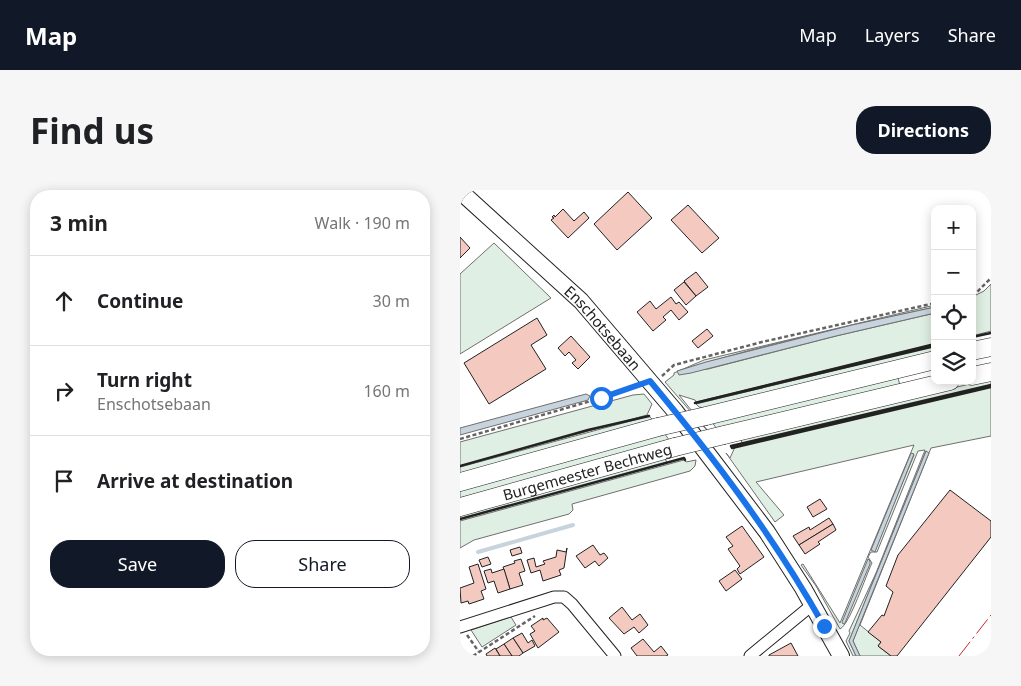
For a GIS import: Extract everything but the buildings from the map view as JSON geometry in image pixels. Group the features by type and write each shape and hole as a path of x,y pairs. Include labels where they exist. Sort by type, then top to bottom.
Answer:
{"main road":[{"path":"976,350 991,347"},
{"name":"Burgemeester Bechtweg","path":"460,482 658,427 931,361"},
{"path":"976,375 991,372"},
{"name":"Burgemeester Bechtweg","path":"460,507 675,447 933,385"}],"street":[{"name":"Enschotsebaan","path":"460,191 581,300 655,379 767,532 841,656"},
{"path":"462,626 545,600 564,597 615,656"},
{"path":"750,656 812,605"}],"path":[{"path":"976,293 991,278"},
{"path":"460,439 601,398 655,379 674,365 762,342 931,304"},
{"path":"473,656 547,608 545,600"},
{"path":"462,626 479,652"}],"green space":[{"path":"494,243 551,298 460,354 460,274"},
{"path":"991,284 991,331 976,335 976,295 984,291"},
{"path":"931,306 931,308 773,344 680,370 704,360"},
{"path":"931,314 931,345 696,402 679,395 717,442 665,382 674,373 708,369"},
{"path":"931,347 931,354 704,408 696,404"},
{"path":"897,375 900,385 717,429 711,421"},
{"path":"991,379 991,385 742,444 741,438 966,385 976,385 976,383"},
{"path":"991,387 991,436 931,448 860,625 881,642 878,646 891,656 860,656 853,641 926,451 849,641 856,656 853,656 846,641 850,633 849,631 876,573 925,450 918,451 877,552 871,552 868,557 872,563 853,609 840,629 816,586 801,565 803,564 840,623 914,445 756,482 784,515 775,522 726,453 730,458 735,447","holes":["911,454 914,455 874,551 872,550"]},
{"path":"644,394 652,404 647,415 460,466 460,442 633,395"},
{"path":"649,416 652,419 649,422 460,474 460,467"},
{"path":"664,433 670,441 460,498 460,489"},
{"path":"665,458 667,463 460,519 460,514"},
{"path":"684,460 686,462 696,460 695,466 690,471 572,504 573,510 569,514 474,540 460,548 460,521"},
{"path":"511,617 516,625 482,647 471,630"}],"shaded area":[{"path":"931,308 931,314 691,373 679,375 677,371 706,362 852,325"},
{"path":"586,394 590,396 588,400 460,435 460,428"},
{"path":"926,451 929,453 853,641 860,656 856,656 849,641"},
{"path":"911,453 914,454 875,552 871,550"},
{"path":"868,559 870,564 843,624 842,622"}],"waterway":[{"path":"478,552 573,525"}],"wall":[{"path":"976,336 991,333"},
{"path":"931,345 695,403 931,347"},
{"path":"991,385 731,446 732,448 991,387"},
{"path":"460,466 588,430 649,416"},
{"path":"460,519 684,458 685,460"}],"power":[{"path":"959,656 991,615"}],"route":[{"path":"601,398 650,381 697,438 767,532 790,567 824,626"}]}
